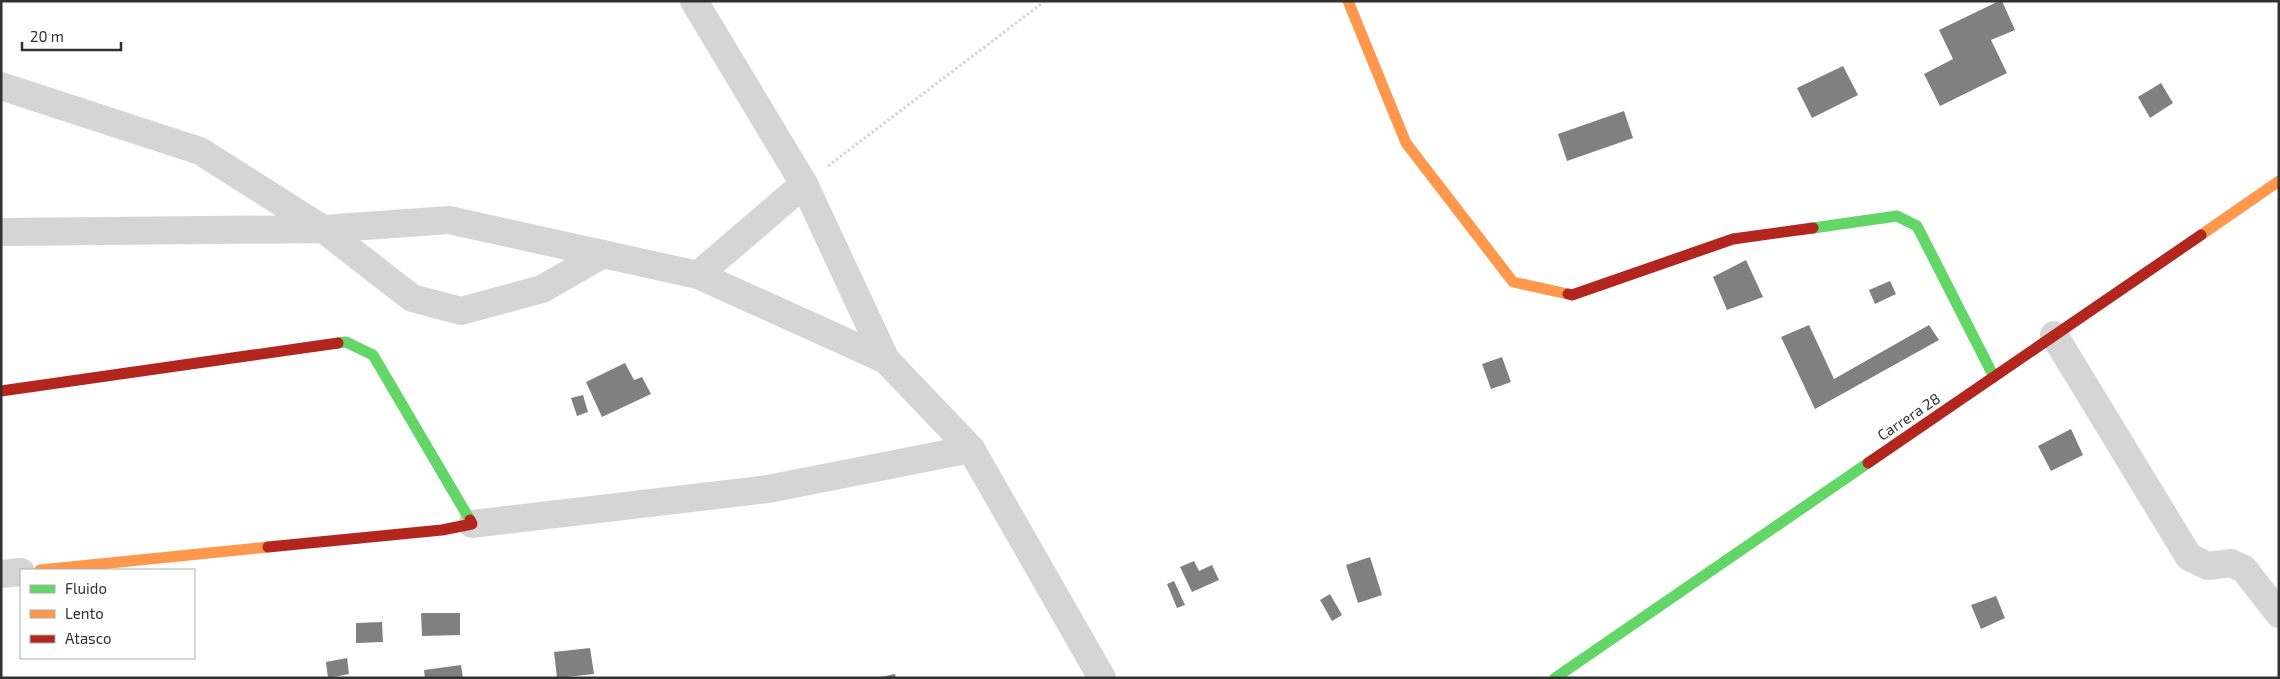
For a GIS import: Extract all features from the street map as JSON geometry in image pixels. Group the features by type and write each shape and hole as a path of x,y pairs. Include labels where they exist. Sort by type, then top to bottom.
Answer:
{"main road":[{"path":"1348,1 1406,143 1513,282 1572,295 1733,239 1897,216 1917,226 1994,377"},
{"name":"Carrera 28","path":"1555,678 2279,181"},
{"path":"1,390 346,342 373,356 472,524 442,530 50,569"}],"street":[{"path":"694,1 804,184 886,360 971,449 1102,678"},
{"path":"1,86 200,151 323,230 412,298 461,311 542,289 603,254"},
{"path":"698,275 804,184"},
{"path":"1,232 323,230 449,220 698,275 886,360"},
{"path":"2054,335 2189,558 2208,566 2231,564 2244,569 2279,614"},
{"path":"472,524 768,488 971,449"},
{"path":"1,574 20,572"}],"path":[{"path":"804,184 1045,1"}],"building":[{"path":"2002,1 2015,30 1991,40 2007,73 1940,106 1924,74 1953,59 1939,30"},
{"path":"1843,66 1858,95 1812,118 1797,88"},
{"path":"2161,83 2173,103 2150,118 2138,97"},
{"path":"1624,111 1633,138 1567,161 1558,134"},
{"path":"1746,260 1763,297 1727,310 1713,277"},
{"path":"1890,281 1896,294 1875,304 1869,290"},
{"path":"1809,325 1834,379 1929,325 1939,340 1815,409 1781,337"},
{"path":"1502,357 1511,382 1491,389 1482,364"},
{"path":"625,363 634,380 642,377 651,394 602,417 586,382"},
{"path":"583,395 588,412 577,416 571,398"},
{"path":"2071,429 2083,455 2051,471 2038,446"},
{"path":"1370,557 1382,595 1358,603 1346,565"},
{"path":"1194,561 1199,571 1212,565 1219,580 1192,592 1180,567"},
{"path":"1174,581 1185,605 1177,608 1167,584"},
{"path":"1330,594 1342,615 1332,621 1320,600"},
{"path":"1996,596 2005,618 1981,629 1971,605"},
{"path":"421,613 460,613 460,635 422,636"},
{"path":"382,622 383,642 356,643 356,623"},
{"path":"590,648 594,674 557,678 554,652"},
{"path":"347,658 349,674 328,678 326,662"},
{"path":"461,665 463,678 425,678 424,670"},
{"path":"895,674 896,678 881,677"}],"traffic: fast":[{"path":"1813,228 1897,216 1917,226 1994,377"},
{"path":"338,343 346,342 373,355 470,520"},
{"path":"1555,678 1868,463"}],"traffic: slow":[{"path":"1348,1 1406,143 1513,282 1568,294"},
{"path":"2201,235 2279,181"},
{"path":"50,569 268,547"}],"traffic: jam":[{"path":"1568,294 1572,295 1733,239 1813,228"},
{"path":"1868,463 2201,235"},
{"path":"1,391 338,343"},
{"path":"268,547 442,530 472,524 470,520"}]}
